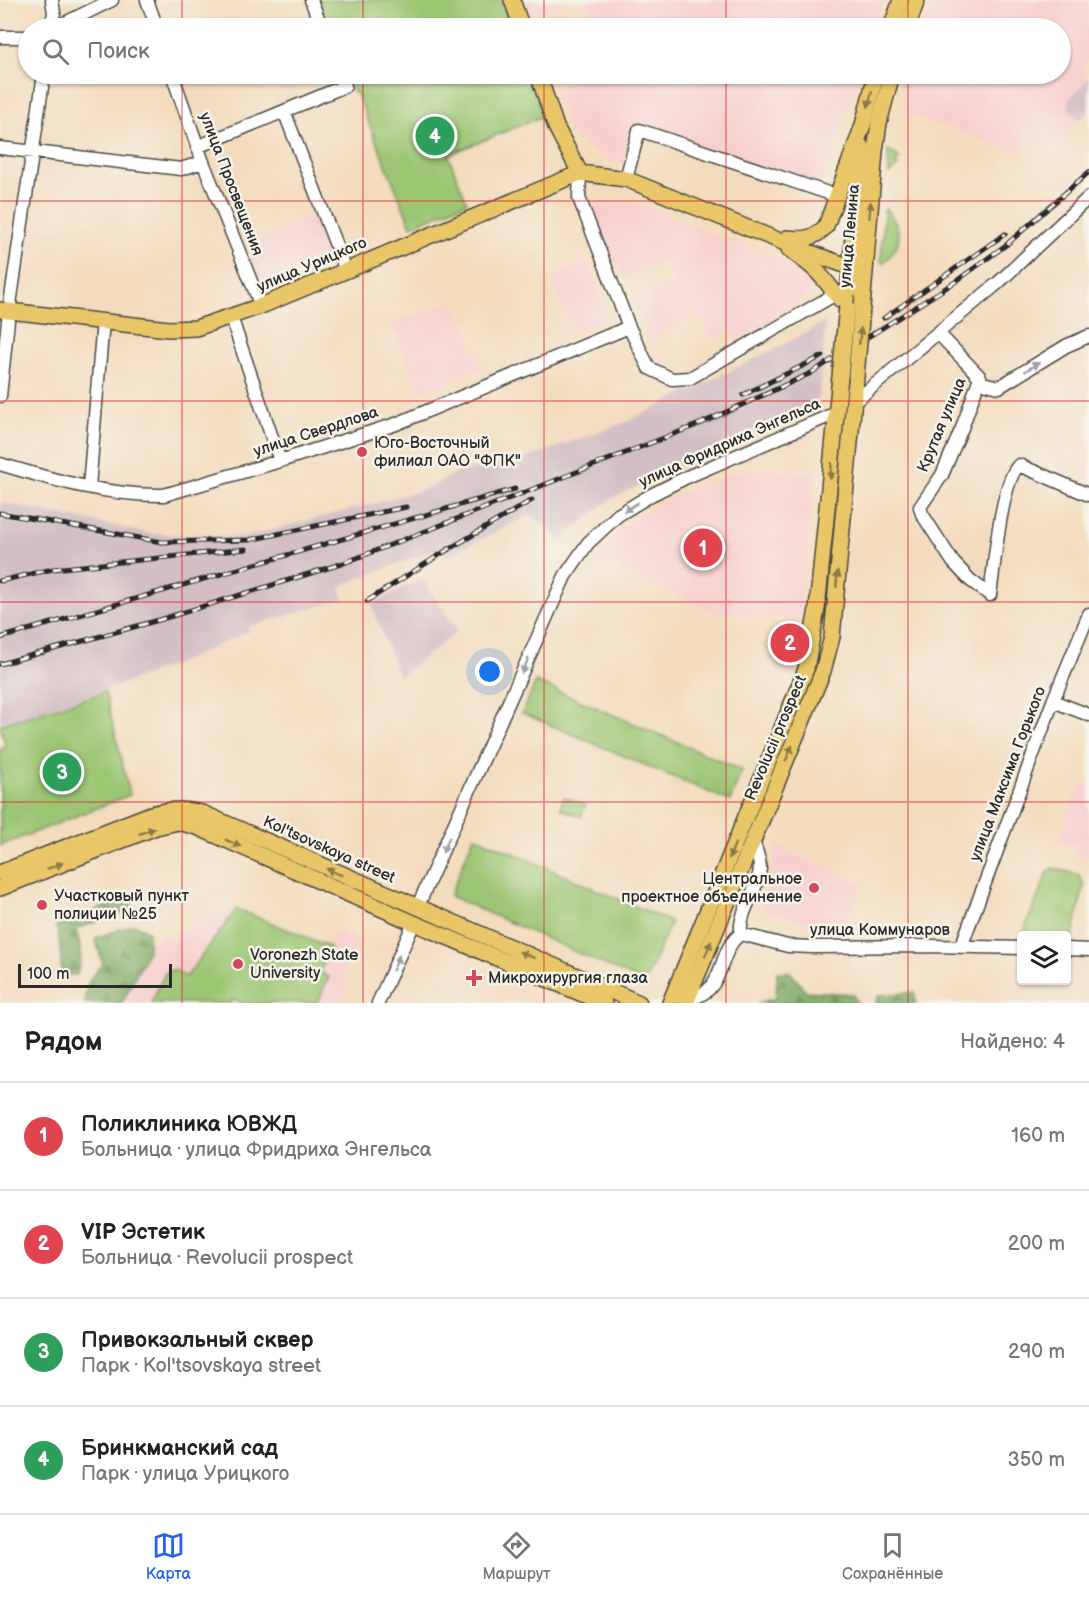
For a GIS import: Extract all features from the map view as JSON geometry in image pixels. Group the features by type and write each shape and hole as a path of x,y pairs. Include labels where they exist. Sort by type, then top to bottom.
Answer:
{"main road":[{"path":"512,0 518,18"},
{"path":"895,18 901,0"},
{"path":"911,18 917,0"},
{"path":"541,84 556,127 580,173 626,179 857,268"},
{"name":"улица Ленина","path":"772,237 802,240 816,236 826,226 864,125 874,84"},
{"name":"улица Ленина","path":"836,413 847,306 857,268 879,123 889,84"},
{"name":"улица Ленина","path":"854,402 863,296 857,268 864,125"},
{"name":"улица Урицкого","path":"4,310 178,329 196,328 261,306 580,173"},
{"path":"772,237 814,268 834,294 847,306"},
{"name":"Revolucii prospect","path":"687,1002 823,671 832,637 854,402"},
{"name":"Revolucii prospect","path":"670,1003 806,669 818,609 836,413"},
{"name":"Kol'tsovskaya street","path":"0,873 151,814 182,809 202,813 415,916 604,1003"},
{"name":"Kol'tsovskaya street","path":"0,888 156,827 178,822 197,827 415,916 639,1003"}],"street":[{"path":"52,0 54,18"},
{"path":"74,18 111,0"},
{"path":"147,0 153,18"},
{"path":"311,0 318,18"},
{"path":"0,37 18,37"},
{"path":"0,396 4,310 42,84"},
{"name":"улица Просвещения","path":"175,84 197,147 261,306"},
{"path":"197,147 345,86 344,84"},
{"path":"284,111 346,271"},
{"path":"626,179 639,130 652,132 837,196"},
{"path":"0,148 181,169 203,162"},
{"path":"580,173 579,198 629,327 649,368 672,379 690,378 834,294"},
{"path":"854,402 939,334 1022,261 1089,197"},
{"path":"231,317 280,461"},
{"path":"89,487 103,321"},
{"name":"улица Свердлова","path":"0,464 62,483 145,496 164,495 280,461 396,423 629,327"},
{"name":"Крутая улица","path":"939,334 980,377 942,475 920,507 922,514 953,562 990,596 999,528 1006,496 1015,469 1019,465 1089,495"},
{"path":"979,382 999,387 1066,346 1089,336"},
{"name":"улица Фридриха Энгельса","path":"378,1003 565,576 588,543 618,515 651,495 687,477 836,413"},
{"name":"улица Максима Горького","path":"961,947 1053,701 1089,614"},
{"path":"1053,701 1089,715"},
{"path":"687,1002 711,988 732,942 741,934 741,923 760,871 760,861 753,841"},
{"name":"улица Коммунаров","path":"741,934 788,946 1017,948"},
{"path":"1071,949 1089,950"}],"shaded area":[{"path":"525,0 572,0 530,14"},
{"path":"588,0 883,0 877,18 591,18"},
{"path":"931,0 1089,0 1089,55 1083,66 1083,72 1089,78 1069,100 1069,109 1079,120 1043,152 1033,139 1025,136 1019,152 901,112 907,94 899,90 901,84 1071,84 1071,18 925,18"},
{"path":"1089,78 1089,111 1079,120 1069,109 1069,100"},
{"path":"563,84 856,84 818,195 641,132 632,169 592,151 570,132 554,87"},
{"path":"599,200 629,201 796,266 816,290 810,292 740,344 729,330 716,341 693,311 651,341 633,300 674,283 665,261 623,276 590,206"},
{"path":"317,215 335,259 261,288 244,245"},
{"path":"587,262 610,317 574,332 550,277"},
{"path":"454,299 483,369 420,393 391,325"},
{"path":"826,321 819,398 611,499 572,530 563,541 530,515 447,556 440,548 352,581 340,587 344,599 248,627 249,631 186,660 114,687 0,724 0,502 152,534 246,537 420,491 457,473 495,464 508,465 626,422 793,340"},
{"path":"742,470 813,474 801,619 715,612 592,558 608,539 639,514 690,489"},
{"path":"422,579 458,631 399,677 371,604"},
{"path":"1081,783 1089,786 1089,857 1075,852 1076,845 1059,840 1074,792 1078,793"},
{"name":"Центральное проектное объединение","path":"777,846 863,884 844,921 821,924 762,910"},
{"name":"Voronezh State University","path":"237,909 330,947 338,930 358,939 340,979 349,983 341,1003 111,1003 136,949"}],"green space":[{"path":"318,0 501,0 508,18 325,18"},
{"path":"350,84 532,84 543,116 448,155 467,202 411,226 356,92 353,93"},
{"path":"888,150 900,158 895,162 898,166 889,174"},
{"path":"886,209 896,223 899,237 895,250 883,263 881,261 884,210"},
{"path":"536,682 742,770 730,801 522,713"},
{"path":"105,692 130,795 0,846 0,749 6,747 0,725"},
{"path":"564,797 586,805 581,817 560,808"},
{"path":"474,836 671,922 647,978 641,981 450,896"},
{"path":"1053,868 1079,875 1084,885 1073,936 1071,936 1071,931 1024,931 1048,872"},
{"path":"129,897 132,907 128,911 76,929 81,952 77,975 62,975 56,926"},
{"name":"Voronezh State University","path":"237,909 330,947 320,972 329,977 317,1003 242,1003 233,999 231,1003 151,1003 165,973 174,969 186,977"},
{"path":"135,924 148,932 148,951 122,1003 85,1003 89,981 103,965 95,938"},
{"path":"777,972 790,972 806,991 853,994 857,1003 757,1003 776,998"},
{"path":"914,992 916,1003 876,1003 879,995"}],"railway":[{"path":"0,664 159,620 344,563 702,423 811,373 955,282 1006,245 1089,172"},
{"path":"884,318 1005,234"},
{"path":"743,395 823,356"},
{"path":"0,638 515,489"},
{"path":"367,601 532,500"},
{"path":"0,513 162,542 249,540 406,507"},
{"path":"0,581 53,569 246,549"}],"place":[{"name":"Бринкманский сад","path":"435,136"},
{"name":"Юго-Восточный филиал ОАО \"ФПК\"","path":"362,452"},
{"name":"Поликлиника ЮВЖД","path":"703,548"},
{"name":"VIP Эстетик","path":"790,643"},
{"name":"Привокзальный сквер","path":"62,772"},
{"name":"Центральное проектное объединение","path":"814,888"},
{"name":"Участковый пункт полиции №25","path":"42,905"},
{"name":"Voronezh State University","path":"238,964"},
{"name":"Микрохирургия глаза","path":"474,978"}]}
